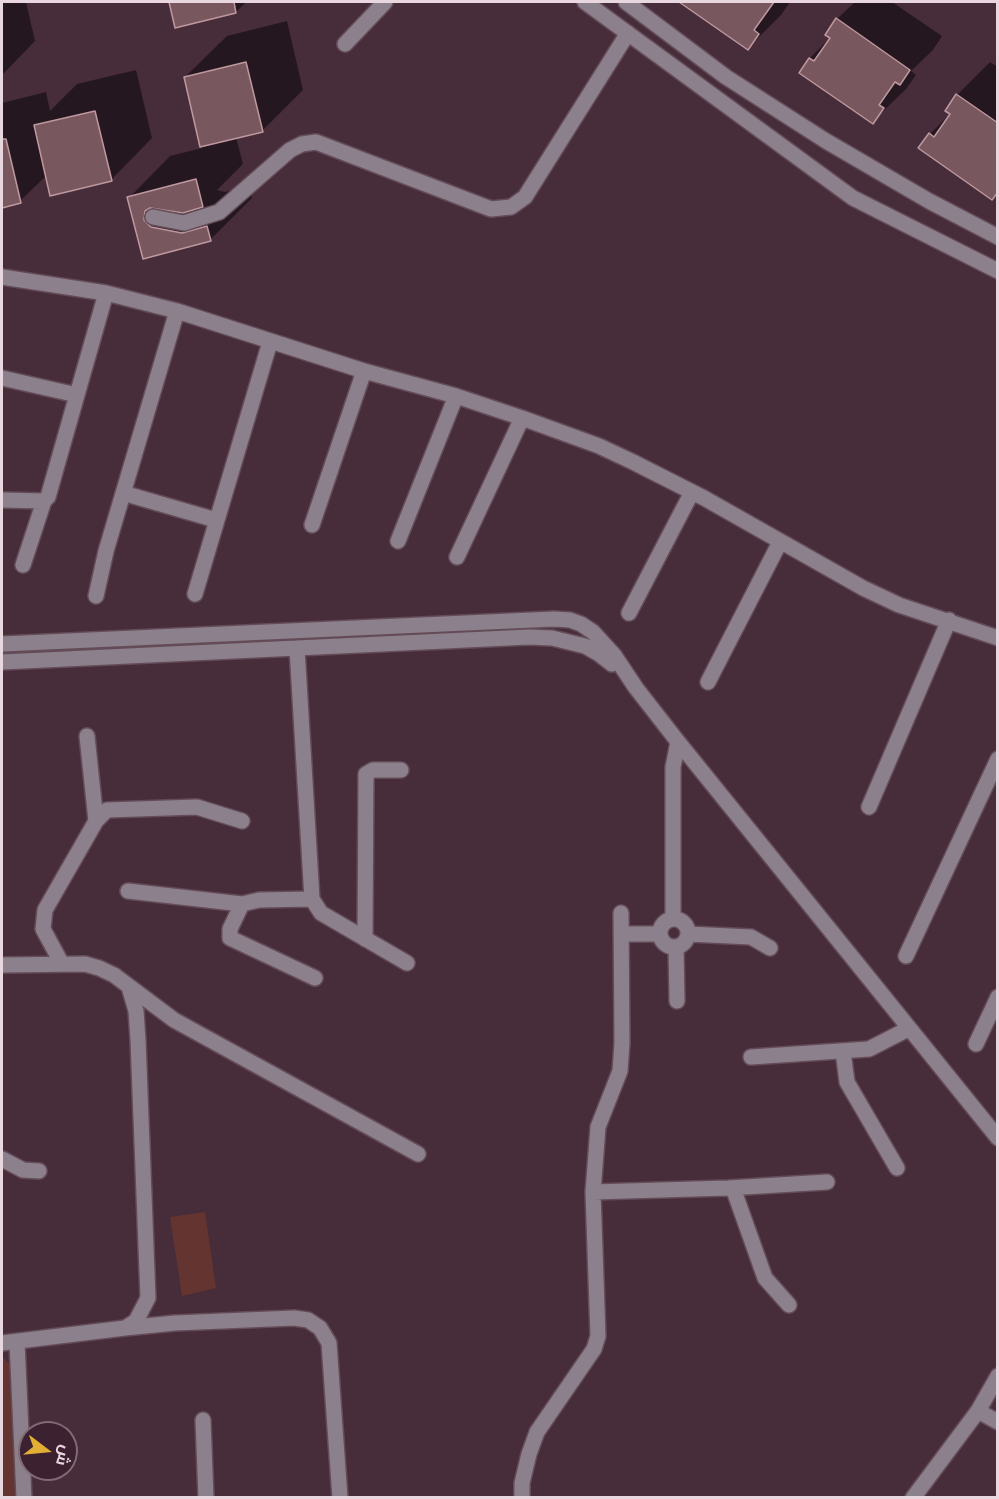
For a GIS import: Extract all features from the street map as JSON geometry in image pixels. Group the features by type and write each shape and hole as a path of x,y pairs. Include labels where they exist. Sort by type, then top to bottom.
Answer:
{"street":[{"path":"345,44 385,2"},
{"path":"585,2 854,198 998,272"},
{"path":"626,2 726,77 826,141 929,201 998,237"},
{"path":"153,217 184,223 219,212 290,150 302,144 316,142 491,209 511,207 525,197 628,33"},
{"path":"2,277 106,293 177,311 363,371 456,396 522,418 600,447 692,492 780,543 898,605 998,638"},
{"path":"23,565 44,501 48,497 106,293"},
{"path":"96,596 106,551 177,311"},
{"path":"195,594 270,342"},
{"path":"312,525 363,371"},
{"path":"2,378 77,395"},
{"path":"398,541 456,396"},
{"path":"457,556 522,418"},
{"path":"629,613 692,492"},
{"path":"123,493 216,520"},
{"path":"2,500 44,501"},
{"path":"708,682 780,543"},
{"path":"2,644 554,619 570,620 581,624 593,632 614,655 636,688 678,742 998,1138"},
{"path":"869,807 949,620"},
{"path":"2,662 529,637 552,638 585,646 599,654 636,688"},
{"path":"297,648 312,899 321,913 407,963"},
{"path":"87,736 96,821"},
{"path":"673,919 673,767 678,742"},
{"path":"906,956 998,759"},
{"path":"365,939 366,774 373,770 401,770"},
{"path":"62,964 43,929 45,910 96,821 107,810 197,807 242,821"},
{"path":"128,891 242,904 259,900 312,899"},
{"path":"242,904 230,929 230,938 315,978"},
{"path":"522,1497 524,1473 537,1432 594,1349 598,1336 593,1192 598,1127 620,1071 622,1043 621,913"},
{"path":"673,919 681,920 687,926 688,934 685,943 676,947 668,946 662,941 660,933 666,921 673,919"},
{"path":"621,934 660,933"},
{"path":"688,934 751,937 770,948"},
{"path":"676,947 677,1001"},
{"path":"2,965 85,964 99,968 114,975 174,1020 418,1154"},
{"path":"125,1328 136,1321 148,1298 138,1040 136,1011 129,987"},
{"path":"976,1044 998,997"},
{"path":"751,1056 869,1049 908,1029"},
{"path":"843,1051 847,1082 897,1168"},
{"path":"2,1159 23,1170 39,1171"},
{"path":"593,1192 733,1188 827,1182"},
{"path":"733,1188 765,1278 789,1305"},
{"path":"24,1497 9,1342 175,1323 294,1318 308,1320 320,1328 329,1343 340,1497"},
{"path":"914,1497 978,1411 998,1376"},
{"path":"978,1411 998,1422"},
{"path":"203,1420 206,1497"}],"shaded area":[{"path":"205,1212 216,1288 182,1296 170,1217"},
{"path":"2,1357 10,1364 15,1497 2,1497"}],"building":[{"path":"169,2 234,2 236,13 175,28"},
{"path":"679,2 774,2 754,30 759,34 748,50"},
{"path":"836,18 910,70 900,85 895,82 879,105 884,108 873,124 799,73 809,58 814,61 830,38 825,35"},
{"path":"246,62 263,132 200,147 184,77"},
{"path":"956,94 998,123 998,192 992,200 918,148 929,133 934,137 950,114 945,111"},
{"path":"95,111 112,181 50,196 34,125"},
{"path":"2,139 6,139 21,203 2,208"},
{"path":"196,179 203,207 183,213 150,208 145,211 144,220 151,227 182,233 207,226 211,241 143,259 127,197"}]}
